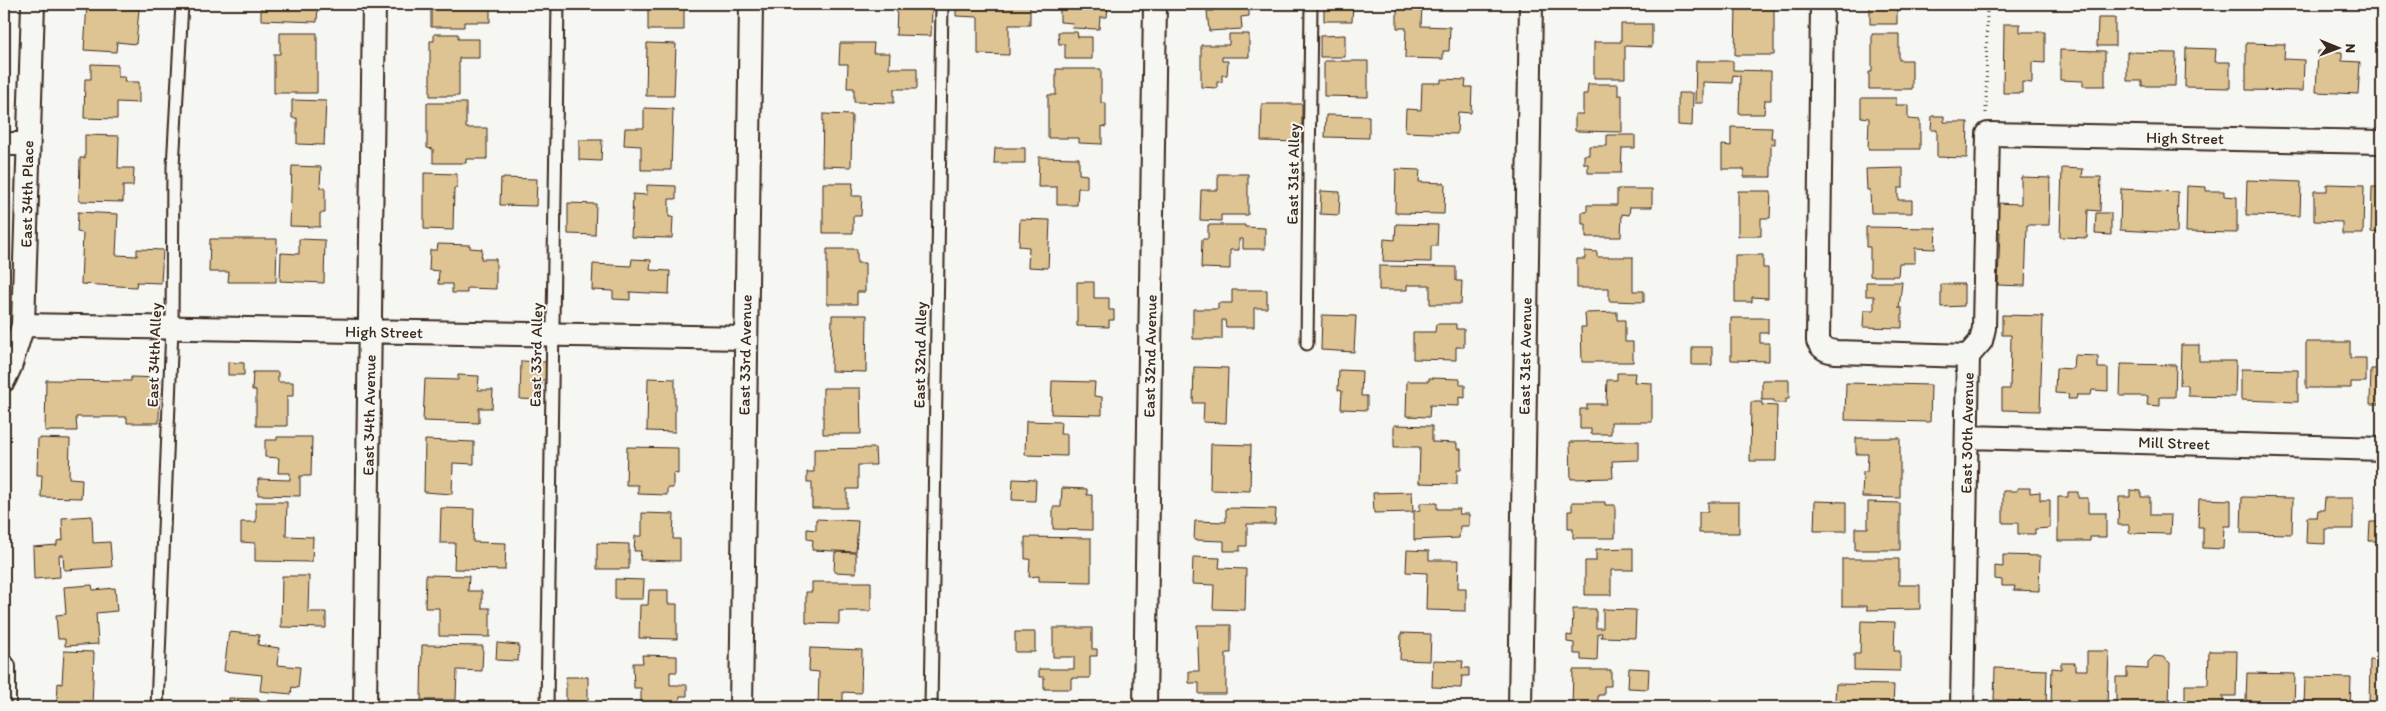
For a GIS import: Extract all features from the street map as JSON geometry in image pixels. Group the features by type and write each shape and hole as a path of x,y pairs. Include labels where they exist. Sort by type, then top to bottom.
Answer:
{"street":[{"name":"East 34th Place","path":"4,380 23,325 33,4"},
{"name":"East 34th Avenue","path":"366,707 374,4"},
{"name":"East 33rd Avenue","path":"741,707 751,4"},
{"name":"East 32nd Avenue","path":"1145,707 1155,4"},
{"name":"East 31st Avenue","path":"1520,707 1531,4"},
{"path":"1822,4 1817,335 1820,347 1836,352 1968,356"},
{"name":"High Street","path":"1988,134 2382,142"},
{"name":"East 30th Avenue","path":"1962,707 1968,356 1981,341 1984,328 1988,134"},
{"path":"4,144 28,144"},
{"name":"High Street","path":"23,325 745,338"},
{"name":"Mill Street","path":"1967,437 2382,449"},
{"path":"4,667 4,707"}],"lane":[{"name":"East 34th Alley","path":"157,707 172,328 173,167 182,4"},
{"name":"East 33rd Alley","path":"547,707 558,4"},
{"name":"East 32nd Alley","path":"931,707 942,4"},
{"name":"East 31st Alley","path":"1307,344 1311,4"}],"path":[{"path":"1987,4 1985,106 1988,134"}],"building":[{"path":"87,4 119,4 118,8 139,9 136,44 117,42 116,52 84,50"},
{"path":"261,4 318,4 317,22 261,20"},
{"path":"431,4 490,4 490,22 464,22 464,27 431,27"},
{"path":"648,4 684,5 684,30 648,30"},
{"path":"956,4 1030,4 1030,25 1009,25 1009,55 978,54 978,17 956,16"},
{"path":"1060,4 1108,6 1107,17 1100,17 1099,29 1072,28 1073,23 1060,22"},
{"path":"1213,4 1249,4 1249,16 1241,17 1242,29 1209,31 1207,11 1213,11"},
{"path":"1324,4 1353,4 1352,21 1324,21"},
{"path":"1870,4 1897,4 1897,24 1870,24"},
{"path":"1736,5 1774,5 1774,55 1735,55"},
{"path":"1397,6 1422,7 1421,26 1450,27 1449,51 1443,51 1443,59 1405,58 1406,28 1397,28"},
{"path":"897,7 932,9 931,36 896,35"},
{"path":"2098,18 2115,18 2115,46 2097,46"},
{"path":"1621,24 1652,24 1652,47 1625,46 1625,78 1594,78 1594,42 1621,42"},
{"path":"2004,24 2020,24 2020,32 2045,32 2045,63 2032,62 2032,83 2022,82 2022,93 2003,93"},
{"path":"1058,32 1077,32 1078,37 1092,37 1092,59 1065,59 1065,44 1059,44"},
{"path":"280,33 317,33 317,93 274,93 274,54 280,54"},
{"path":"434,34 458,34 458,39 479,39 479,58 459,58 459,96 430,96 430,41 434,41"},
{"path":"1229,34 1249,34 1249,57 1222,57 1222,61 1228,61 1227,75 1222,75 1222,82 1217,82 1217,88 1201,87 1201,45 1229,45"},
{"path":"1872,34 1899,34 1899,60 1912,60 1912,89 1869,89 1869,72 1872,72"},
{"path":"1345,35 1345,57 1320,57 1320,36"},
{"path":"647,43 676,44 674,96 646,96"},
{"path":"840,43 874,43 873,53 890,53 889,68 917,68 917,89 894,89 894,103 854,102 854,88 847,88 848,64 839,64"},
{"path":"2246,43 2285,44 2284,59 2304,60 2303,91 2246,90"},
{"path":"2186,48 2216,49 2215,62 2230,62 2230,88 2185,87"},
{"path":"2060,50 2105,51 2105,86 2083,86 2083,81 2060,80"},
{"path":"2318,51 2342,52 2342,61 2360,62 2358,94 2316,92"},
{"path":"2127,52 2176,53 2175,86 2142,86 2142,81 2127,81"},
{"path":"1324,61 1368,61 1368,97 1324,96"},
{"path":"1696,61 1733,61 1733,70 1771,71 1771,100 1765,100 1764,114 1739,114 1740,76 1733,75 1732,83 1703,82 1703,103 1695,103"},
{"path":"91,64 118,65 118,77 125,77 124,82 139,82 139,103 117,102 117,119 84,118 85,79 91,79"},
{"path":"2379,64 2382,64 2382,94 2379,94"},
{"path":"1056,69 1101,69 1101,103 1106,103 1106,127 1102,126 1102,144 1079,143 1079,138 1048,138 1048,95 1056,95"},
{"path":"1441,79 1466,80 1465,87 1472,87 1471,113 1458,112 1457,134 1405,132 1406,109 1421,110 1422,83 1441,83"},
{"path":"1588,84 1618,84 1618,95 1622,95 1622,132 1575,131 1575,114 1583,114 1583,94 1587,94"},
{"path":"1678,93 1693,93 1692,126 1678,125"},
{"path":"1861,98 1896,98 1896,105 1908,105 1908,119 1920,120 1920,149 1868,149 1869,118 1861,117"},
{"path":"292,100 326,101 324,145 297,144 297,118 292,118"},
{"path":"427,103 466,103 466,128 487,128 487,159 466,159 466,163 433,163 433,149 427,148"},
{"path":"1262,104 1302,104 1302,142 1261,141"},
{"path":"644,108 673,109 671,170 641,170 641,146 624,145 625,128 644,128"},
{"path":"823,114 852,115 851,167 822,166"},
{"path":"1326,115 1369,116 1369,138 1325,137"},
{"path":"1932,116 1944,116 1944,122 1968,122 1967,158 1937,157 1937,130 1931,130"},
{"path":"1731,127 1772,128 1771,138 1775,138 1775,144 1771,144 1771,177 1744,177 1744,169 1722,169 1722,145 1731,146"},
{"path":"85,135 119,136 118,168 134,168 133,186 123,186 123,202 79,201 80,158 85,158"},
{"path":"1607,135 1635,135 1635,148 1622,148 1621,173 1588,173 1588,164 1584,164 1584,155 1589,155 1589,146 1607,146"},
{"path":"579,140 602,140 601,161 579,160"},
{"path":"995,148 1025,148 1025,163 994,163"},
{"path":"1039,157 1079,158 1079,174 1087,175 1087,188 1078,188 1077,205 1057,205 1057,187 1038,187"},
{"path":"292,166 321,167 320,188 325,188 325,213 320,213 320,227 290,226"},
{"path":"1903,168 1903,188 1898,188 1898,200 1912,200 1912,213 1871,213 1870,190 1867,190 1866,169"},
{"path":"2062,168 2083,169 2082,177 2101,177 2100,211 2088,210 2087,238 2060,237"},
{"path":"1396,169 1420,170 1419,182 1445,183 1444,214 1395,213"},
{"path":"424,173 457,174 457,188 454,188 453,230 424,229"},
{"path":"1218,174 1248,174 1248,215 1221,215 1221,221 1200,220 1201,190 1218,190"},
{"path":"2021,177 2050,178 2049,225 2027,225 2025,286 1998,285 2000,232 1994,232 1995,203 2021,204"},
{"path":"501,178 537,179 536,206 500,205"},
{"path":"2247,180 2301,182 2300,216 2246,215"},
{"path":"823,183 853,183 852,196 862,196 861,216 853,216 853,233 823,233"},
{"path":"2327,184 2364,185 2363,234 2342,234 2342,222 2314,221 2314,191 2327,191"},
{"path":"647,185 676,186 676,199 669,199 669,217 673,217 672,238 631,237 633,194 647,195"},
{"path":"2187,186 2206,187 2206,191 2224,191 2224,196 2237,197 2237,233 2186,232"},
{"path":"2372,187 2382,187 2382,233 2371,232"},
{"path":"1617,189 1652,189 1652,207 1630,207 1629,215 1622,214 1621,237 1586,237 1586,224 1582,224 1582,212 1587,212 1587,205 1617,205"},
{"path":"2121,189 2178,192 2177,233 2120,230"},
{"path":"1321,191 1340,192 1339,215 1320,214"},
{"path":"1738,191 1771,191 1770,218 1761,218 1761,236 1738,236"},
{"path":"568,203 596,204 595,235 568,234"},
{"path":"78,212 118,214 116,255 137,256 137,249 163,250 161,283 137,282 136,287 81,284 83,233 77,232"},
{"path":"2096,213 2111,213 2111,235 2095,234"},
{"path":"1020,219 1050,220 1048,268 1028,267 1029,247 1019,246"},
{"path":"1396,224 1438,225 1437,246 1431,246 1431,262 1383,261 1384,239 1395,240"},
{"path":"1208,225 1245,225 1245,227 1265,228 1265,249 1243,249 1243,239 1239,239 1239,250 1230,250 1230,269 1201,268 1202,239 1208,239"},
{"path":"1866,227 1936,228 1935,249 1915,248 1915,263 1899,263 1898,276 1870,276 1870,247 1866,247"},
{"path":"210,239 277,239 276,282 228,282 229,272 209,272"},
{"path":"299,239 325,240 324,283 280,281 281,253 299,254"},
{"path":"438,244 470,245 470,248 482,249 481,259 496,259 496,289 467,288 467,293 452,293 452,284 438,284 439,271 429,270 430,250 437,250"},
{"path":"827,249 857,249 857,263 865,263 865,292 857,292 857,304 827,304"},
{"path":"1585,251 1597,252 1597,257 1633,257 1633,291 1644,291 1644,302 1609,301 1609,288 1577,288 1577,259 1585,259"},
{"path":"1735,255 1763,255 1763,268 1768,268 1768,298 1752,297 1752,302 1735,302"},
{"path":"632,259 651,260 650,270 670,271 669,294 630,292 630,300 613,299 613,291 592,290 593,264 631,266"},
{"path":"1379,266 1456,267 1456,281 1462,281 1461,304 1430,304 1430,285 1407,285 1407,290 1379,290"},
{"path":"1077,282 1094,282 1094,298 1109,298 1109,310 1114,310 1114,320 1109,320 1109,327 1077,326"},
{"path":"1866,282 1902,282 1899,308 1902,308 1902,328 1863,327 1864,310 1874,310 1874,296 1866,296"},
{"path":"1941,284 1964,284 1964,306 1941,307"},
{"path":"1232,290 1267,290 1267,308 1254,308 1254,327 1226,327 1225,320 1222,320 1222,339 1193,339 1193,309 1218,309 1218,303 1232,303"},
{"path":"1617,312 1617,320 1625,320 1625,342 1633,342 1633,362 1582,362 1581,327 1586,327 1585,313"},
{"path":"832,315 867,315 866,372 831,371"},
{"path":"1322,315 1356,316 1354,352 1321,350"},
{"path":"2002,315 2043,316 2040,411 2002,410 2002,389 2010,389 2011,335 2002,335"},
{"path":"1731,318 1768,318 1768,333 1760,333 1760,343 1769,343 1769,361 1731,360"},
{"path":"1436,324 1456,324 1456,329 1464,329 1464,347 1456,347 1456,360 1413,359 1413,332 1435,332"},
{"path":"2306,342 2350,342 2350,358 2366,358 2366,382 2351,382 2351,388 2306,388"},
{"path":"2181,345 2199,345 2199,361 2236,361 2235,397 2188,396 2188,385 2180,385"},
{"path":"1692,347 1712,347 1712,365 1692,365"},
{"path":"2074,355 2098,356 2098,368 2108,368 2108,391 2092,390 2091,395 2077,395 2076,399 2068,399 2069,394 2055,393 2056,368 2073,369"},
{"path":"521,361 546,362 546,380 542,380 541,400 520,399"},
{"path":"228,362 244,363 244,375 228,375"},
{"path":"2121,364 2176,365 2175,397 2160,397 2160,406 2147,405 2148,396 2120,396"},
{"path":"1194,367 1228,368 1226,423 1203,422 1204,403 1193,403"},
{"path":"2241,369 2298,370 2298,402 2241,400"},
{"path":"2371,369 2382,369 2382,404 2370,404"},
{"path":"1339,370 1362,371 1361,396 1367,396 1367,410 1341,409 1342,391 1338,390"},
{"path":"253,372 278,372 278,382 293,382 293,396 287,396 287,426 256,426 256,390 252,390"},
{"path":"1617,373 1635,373 1634,382 1652,383 1652,422 1611,422 1611,434 1591,434 1591,429 1580,429 1580,409 1587,409 1587,404 1606,404 1607,380 1617,380"},
{"path":"458,375 479,376 478,390 493,390 492,408 479,408 479,423 423,421 425,379 458,380"},
{"path":"131,377 160,378 159,423 127,423 127,417 76,417 77,431 45,431 46,380 131,381"},
{"path":"648,378 675,379 675,432 647,431"},
{"path":"1429,378 1460,379 1460,385 1465,385 1465,398 1459,397 1459,406 1430,405 1429,417 1406,416 1407,381 1429,381"},
{"path":"1762,380 1789,380 1789,399 1786,399 1786,403 1762,400"},
{"path":"1052,381 1095,382 1094,396 1102,397 1102,415 1051,414"},
{"path":"1846,383 1931,385 1930,422 1845,420"},
{"path":"823,388 860,388 861,434 823,434"},
{"path":"1751,402 1762,402 1762,405 1777,406 1776,461 1750,461"},
{"path":"1026,421 1061,422 1060,434 1067,434 1067,456 1025,455"},
{"path":"1394,425 1432,426 1432,442 1457,443 1457,449 1461,449 1461,470 1457,470 1457,484 1419,483 1420,447 1394,447"},
{"path":"277,437 312,437 311,476 300,476 300,496 258,495 258,479 290,480 290,473 278,473 279,458 265,457 265,440 277,440"},
{"path":"38,438 70,439 69,478 82,479 81,498 41,497 42,475 37,475"},
{"path":"1856,438 1900,438 1900,498 1862,497 1863,472 1867,472 1868,454 1856,454"},
{"path":"425,440 474,442 474,464 453,463 452,494 424,492"},
{"path":"1639,441 1639,460 1612,461 1613,478 1571,479 1570,442"},
{"path":"1211,444 1251,445 1250,491 1210,490"},
{"path":"627,447 678,448 678,474 673,473 673,488 667,488 667,495 638,494 638,485 626,485"},
{"path":"875,448 876,465 858,465 858,489 847,489 847,508 812,508 812,482 807,482 807,472 814,472 814,449"},
{"path":"1013,479 1036,480 1035,501 1012,500"},
{"path":"1062,488 1087,489 1087,495 1092,495 1092,530 1053,529 1053,507 1061,507"},
{"path":"2017,488 2030,488 2030,493 2040,492 2040,500 2050,500 2050,528 2035,529 2035,534 2018,534 2018,523 2003,523 2003,491 2017,491"},
{"path":"2130,490 2141,491 2141,497 2150,497 2150,515 2171,515 2170,534 2129,533 2129,525 2118,525 2119,497 2130,497"},
{"path":"1412,492 1413,512 1374,513 1373,493"},
{"path":"2068,492 2078,492 2078,498 2088,498 2088,513 2106,513 2106,537 2090,537 2090,541 2058,541 2058,497 2068,497"},
{"path":"2242,497 2293,498 2292,534 2241,533"},
{"path":"2325,498 2353,498 2353,529 2325,529 2325,544 2306,543 2307,517 2317,517 2318,510 2324,510"},
{"path":"2199,499 2231,500 2231,526 2224,526 2223,549 2203,548 2203,527 2198,527"},
{"path":"1815,501 1846,502 1846,531 1814,531"},
{"path":"256,502 287,502 286,536 313,537 312,562 255,561 255,543 241,542 241,522 256,522"},
{"path":"1572,502 1605,502 1605,505 1615,505 1615,538 1573,538 1573,528 1568,528 1568,511 1572,511"},
{"path":"1708,502 1739,502 1739,533 1699,533 1699,512 1708,512"},
{"path":"1868,502 1900,503 1900,550 1855,550 1855,528 1868,528"},
{"path":"1420,503 1437,503 1437,509 1460,509 1459,514 1469,514 1469,526 1460,526 1459,538 1414,540 1414,511 1420,510"},
{"path":"441,508 474,509 473,542 506,543 505,570 454,569 455,543 440,543"},
{"path":"1226,508 1276,509 1275,524 1247,524 1247,546 1240,546 1240,551 1224,551 1224,541 1194,540 1195,521 1226,522"},
{"path":"642,513 674,514 673,539 680,539 680,561 640,560 641,551 634,551 635,536 642,536"},
{"path":"92,516 93,543 110,542 112,567 64,570 63,555 59,555 60,577 34,579 33,547 57,545 57,541 63,540 62,518"},
{"path":"816,519 858,521 856,552 812,550 813,540 807,539 807,529 816,530"},
{"path":"2370,522 2382,522 2382,541 2369,541"},
{"path":"1025,537 1091,538 1091,582 1039,581 1039,576 1029,577 1030,559 1025,559"},
{"path":"597,543 629,544 629,569 597,569"},
{"path":"1633,548 1633,570 1611,570 1611,595 1585,595 1585,561 1596,561 1596,549"},
{"path":"1407,550 1429,551 1429,560 1459,560 1458,588 1466,588 1466,611 1426,610 1427,573 1406,572"},
{"path":"835,552 856,553 856,573 834,572"},
{"path":"2003,555 2040,556 2039,591 2014,590 2015,586 2002,586 2002,580 1995,579 1995,566 2003,567"},
{"path":"1193,557 1220,558 1219,568 1246,569 1245,610 1213,609 1214,585 1192,584"},
{"path":"1842,559 1899,559 1899,585 1920,585 1920,609 1867,610 1867,606 1842,606"},
{"path":"426,575 469,576 468,591 482,591 482,608 490,608 490,637 439,636 439,608 425,608"},
{"path":"282,576 309,576 308,612 326,612 326,628 281,627"},
{"path":"615,579 644,580 643,599 615,599"},
{"path":"812,582 871,582 871,611 839,611 839,624 806,623 806,592 812,592"},
{"path":"92,585 93,590 115,588 117,611 96,613 98,644 65,646 65,639 58,639 56,615 66,614 64,587"},
{"path":"649,590 668,590 668,604 677,604 677,639 639,638 640,605 648,605"},
{"path":"1573,609 1596,609 1596,628 1603,628 1603,609 1636,610 1635,638 1601,637 1602,633 1598,633 1597,661 1581,660 1581,654 1574,654 1574,643 1567,642 1567,635 1572,636"},
{"path":"1861,621 1895,622 1894,651 1900,651 1900,671 1854,670 1854,654 1860,654"},
{"path":"1197,625 1231,625 1231,653 1226,653 1226,694 1199,694 1199,683 1189,683 1189,671 1199,671"},
{"path":"1053,628 1092,628 1092,649 1097,649 1097,656 1090,656 1090,678 1071,678 1071,689 1044,689 1044,677 1039,677 1039,669 1074,669 1074,657 1053,657"},
{"path":"229,632 259,635 258,645 279,648 277,665 300,667 298,688 292,687 291,694 260,691 262,675 224,671"},
{"path":"1015,632 1035,632 1035,652 1015,652"},
{"path":"1401,633 1431,634 1430,661 1400,660"},
{"path":"497,643 519,645 518,661 496,660"},
{"path":"422,645 483,646 482,671 457,670 456,700 421,700"},
{"path":"810,648 862,650 861,693 843,692 843,707 818,707 819,672 809,671"},
{"path":"64,651 94,652 92,707 57,706 58,683 62,684"},
{"path":"2087,651 2109,651 2107,707 2051,707 2052,668 2061,669 2061,663 2075,663 2075,670 2087,670"},
{"path":"2209,651 2237,651 2236,696 2223,696 2223,706 2185,707 2185,685 2208,685"},
{"path":"642,655 677,656 677,672 670,672 670,685 687,685 687,696 680,696 679,707 641,707 641,688 634,688 633,663 643,663"},
{"path":"2154,656 2163,657 2170,663 2169,707 2116,707 2116,677 2127,677 2127,668 2148,669 2148,662"},
{"path":"1433,660 1463,661 1462,668 1469,668 1469,676 1462,676 1461,688 1432,687"},
{"path":"2370,660 2382,660 2382,707 2369,707"},
{"path":"1629,668 1649,669 1648,689 1628,688"},
{"path":"1995,668 2047,670 2046,707 2026,707 2027,702 1994,700"},
{"path":"1573,670 1611,670 1611,686 1604,686 1604,695 1598,695 1598,707 1572,707"},
{"path":"2247,673 2295,674 2294,707 2273,707 2273,702 2246,701"},
{"path":"566,677 588,677 588,702 566,701"},
{"path":"2305,677 2351,678 2350,707 2304,707"},
{"path":"1836,684 1894,685 1893,707 1855,707 1855,701 1835,701"},
{"path":"229,698 258,699 258,707 229,707"},
{"path":"1053,702 1083,702 1083,707 1053,707"}]}
